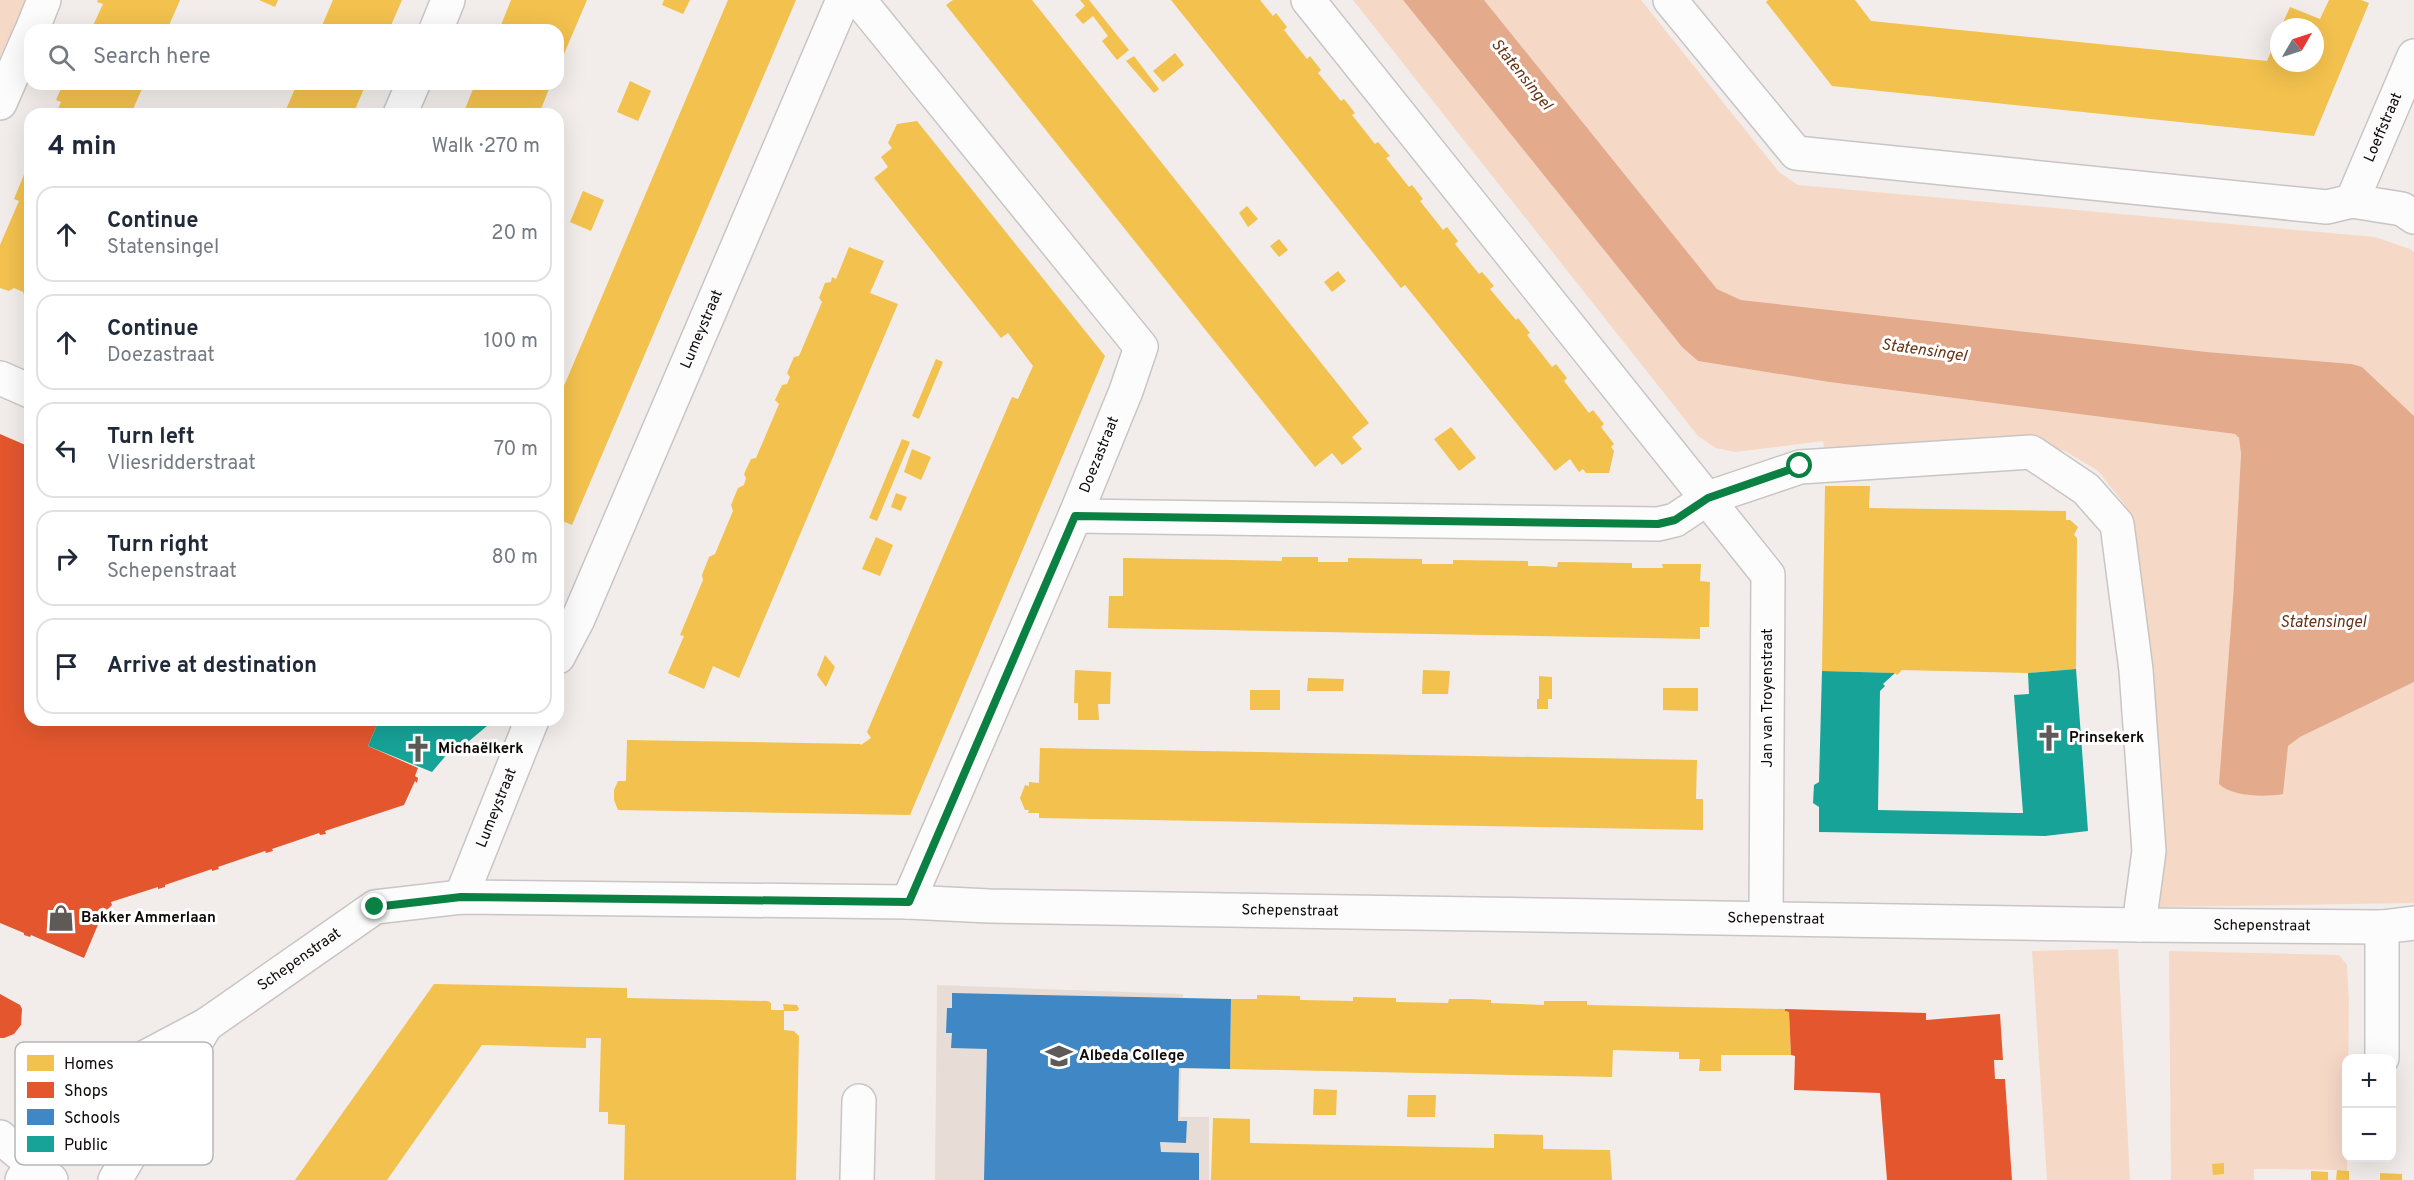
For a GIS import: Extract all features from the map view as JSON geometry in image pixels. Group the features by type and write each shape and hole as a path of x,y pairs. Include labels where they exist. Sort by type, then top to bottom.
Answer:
{"street":[{"path":"34,24 44,0"},
{"path":"438,24 448,0"},
{"name":"Lumeystraat","path":"564,632 568,615 843,0"},
{"name":"Doezastraat","path":"859,0 1141,346 1126,391 1075,516 1658,524 1675,520 1708,498"},
{"path":"1308,0 1708,498 1800,466 2031,452 2086,489 2117,524 2136,670 2149,851 2139,925"},
{"path":"1686,8 1796,153 2327,207 2352,201 2402,209 2414,217"},
{"path":"0,103 24,48"},
{"name":"Loeffstraat","path":"2352,201 2414,56"},
{"path":"403,108 410,90"},
{"path":"0,378 24,388"},
{"name":"Jan van Troyenstraat","path":"1708,498 1768,575 1766,918"},
{"path":"909,902 1075,516"},
{"name":"Lumeystraat","path":"461,897 530,726"},
{"name":"Schepenstraat","path":"174,1042 206,1025 375,907 461,897 909,902 989,906 2139,925 2382,927 2414,923"},
{"path":"2382,927 2382,1054"},
{"name":"Schepenstraat","path":"196,1042 206,1025"},
{"path":"857,1180 859,1101"},
{"path":"0,1137 15,1153"},
{"name":"Schepenstraat","path":"115,1180 124,1165"}],"shaded area":[{"path":"0,0 26,0 0,57"},
{"path":"1353,0 1403,0 1682,347 1698,361 1829,382 2235,434 2239,438 2241,454 2233,599 2288,746 2300,737 2414,682 2414,903 2160,907 2156,754 2137,557 2125,505 2098,471 2065,451 2025,440 1825,451 1823,441 1735,452 1716,448 1698,436"},
{"path":"1484,0 1641,0 1779,172 1798,185 2375,237 2410,249 2414,252 2414,416 2362,367 2352,364 2207,352 1741,300 1717,289"},
{"path":"2118,949 2130,1180 2047,1180 2032,951"},
{"path":"2169,951 2339,955 2347,965 2349,1003 2348,1054 2342,1054 2342,1162 2347,1162 2347,1170 2254,1169 2254,1180 2171,1180"},
{"name":"Albeda College","path":"937,985 1183,994 1180,1117 1209,1117 1209,1180 935,1180"}],"water":[{"name":"Statensingel","path":"1403,0 1484,0 1717,289 1741,300 2207,352 2352,364 2362,367 2414,416 2414,682 2300,737 2288,746 2283,794 2267,796 2240,794 2219,784 2241,454 2239,438 2235,434 1829,382 1698,361 1682,347"}],"building: Homes":[{"path":"98,0 180,0 170,24 94,24 103,4 97,2"},
{"path":"259,0 278,0 275,7"},
{"path":"333,0 402,0 392,24 323,24"},
{"path":"511,0 587,0 564,54 564,24 501,24"},
{"path":"664,0 690,0 683,14 662,5"},
{"path":"728,0 796,0 572,525 564,522 564,386"},
{"path":"953,0 1032,0 1369,423 1352,437 1362,449 1342,465 1332,453 1315,467 946,5"},
{"path":"1080,0 1089,0 1129,50 1117,60 1102,41 1108,36 1093,16 1083,24 1075,15 1085,6"},
{"path":"1171,0 1260,0 1273,16 1276,13 1287,27 1284,30 1307,59 1310,56 1321,70 1318,73 1341,101 1344,99 1355,113 1352,115 1375,144 1378,142 1390,156 1386,158 1409,187 1412,185 1423,199 1420,201 1443,230 1447,227 1458,241 1455,244 1479,274 1482,272 1494,286 1490,289 1530,333 1527,335 1552,367 1556,364 1567,378 1564,381 1589,413 1593,410 1604,424 1601,427 1614,444 1611,447 1614,451 1609,473 1586,473 1583,469 1579,472 1570,459 1555,471 1405,285 1401,288"},
{"path":"1768,0 1855,0 1871,21 2267,61 2270,54 2270,72 2324,72 2324,18 2320,18 2329,0 2361,0 2369,3 2314,136 1832,86 1766,2"},
{"path":"2290,7 2318,18 2285,18"},
{"path":"1175,53 1184,65 1163,82 1153,71"},
{"path":"1134,56 1159,89 1154,93 1126,61"},
{"path":"630,81 651,91 638,121 617,112"},
{"path":"60,90 141,90 134,108 58,108 61,102 56,100"},
{"path":"294,90 363,90 356,108 287,108"},
{"path":"473,90 549,90 541,108 465,108"},
{"path":"917,121 1105,356 910,815 618,810 614,800 614,790 618,781 626,781 627,740 861,745 871,738 867,732 1012,397 1018,399 1033,366 1008,333 1001,338 874,178 888,167 881,157 892,148 888,143 897,124"},
{"path":"24,175 24,295 23,292 14,288 9,291 0,288 0,245 19,201 14,199"},
{"path":"583,191 604,200 591,231 570,222"},
{"path":"1247,206 1258,219 1248,227 1239,213"},
{"path":"1279,239 1288,250 1279,257 1270,246"},
{"path":"849,247 884,261 870,293 898,304 739,678 713,666 704,689 668,673 684,636 680,635 703,580 702,575 709,557 715,554 733,511 731,505 738,488 744,485 746,478 744,474 751,459 756,458 779,404 775,400 782,385 787,384 790,377 787,373 794,357 799,356 822,302 819,298 825,283 831,282 832,277 836,279"},
{"path":"1338,271 1346,281 1332,292 1324,282"},
{"path":"936,359 943,362 919,419 912,416"},
{"path":"1451,427 1476,458 1459,471 1434,439"},
{"path":"902,439 910,442 877,521 869,518"},
{"path":"912,449 931,457 921,480 904,472"},
{"path":"1825,486 1870,486 1869,508 2066,511 2066,520 2070,520 2078,527 2074,535 2077,538 2076,669 2028,673 1902,670 1897,675 1895,673 1822,671"},
{"path":"896,493 907,497 901,511 891,507"},
{"path":"876,537 893,545 880,576 862,569"},
{"path":"1282,557 1318,557 1318,562 1348,562 1348,558 1422,559 1422,564 1453,564 1453,560 1528,561 1528,566 1557,567 1558,562 1632,563 1632,568 1663,568 1662,564 1701,564 1700,581 1710,582 1709,627 1700,627 1700,639 1108,628 1109,596 1123,596 1123,558 1282,561"},
{"path":"825,655 835,667 826,687 817,675"},
{"path":"1075,670 1111,672 1110,704 1098,704 1099,720 1078,720 1078,703 1074,703"},
{"path":"1423,670 1450,671 1448,694 1422,694"},
{"path":"1539,676 1552,677 1552,699 1548,699 1548,709 1537,709"},
{"path":"1308,678 1344,679 1343,691 1307,691"},
{"path":"1663,688 1698,688 1698,711 1663,710"},
{"path":"1250,690 1280,690 1280,710 1250,710"},
{"path":"1040,748 1697,760 1696,799 1703,799 1703,830 1039,818 1039,813 1028,813 1029,810 1025,810 1020,798 1025,785 1029,786 1029,782 1039,783"},
{"path":"434,984 627,988 627,998 768,1001 771,1003 771,1010 784,1010 783,1004 797,1005 799,1009 797,1011 784,1011 784,1030 794,1031 799,1036 796,1180 624,1180 625,1125 608,1124 608,1112 599,1112 601,1038 586,1038 586,1048 482,1045 387,1180 295,1180"},
{"path":"1257,995 1300,996 1300,1000 1353,1001 1353,997 1396,998 1396,1002 1448,1003 1449,999 1470,999 1491,1000 1491,1003 1544,1005 1544,1001 1587,1001 1587,1005 1785,1009 1789,1012 1791,1055 1721,1055 1721,1071 1699,1071 1700,1059 1679,1059 1679,1052 1613,1050 1612,1077 1230,1069 1231,999 1257,999"},
{"path":"1314,1089 1337,1090 1336,1115 1313,1115"},
{"path":"1408,1095 1436,1095 1435,1117 1407,1117"},
{"path":"1213,1118 1250,1119 1250,1143 1494,1148 1494,1134 1543,1135 1543,1149 1610,1150 1612,1180 1211,1180"},
{"path":"2224,1163 2224,1174 2213,1175 2212,1164"},
{"path":"2337,1170 2349,1171 2349,1180 2336,1180"},
{"path":"2311,1171 2328,1172 2328,1180 2311,1180"},
{"path":"2380,1173 2402,1174 2402,1180 2380,1180"}],"building: Shops":[{"path":"0,434 24,444 24,726 376,726 368,746 418,768 415,776 418,778 404,805 325,831 326,834 320,835 319,833 272,849 273,851 266,853 265,851 218,867 219,869 212,871 212,869 165,885 165,887 158,889 158,887 111,902 112,905 107,910 105,908 84,958 31,935 30,937 24,935 0,923"},
{"path":"0,994 20,1005 22,1009 21,1025 14,1034 4,1038 0,1038"},
{"path":"1785,1009 1926,1013 1926,1020 2000,1014 2003,1060 1994,1060 1995,1079 2005,1079 2012,1180 1887,1180 1880,1093 1794,1090 1795,1056 1791,1055 1789,1012"}],"building: Schools":[{"name":"Albeda College","path":"952,993 1231,999 1230,1069 1179,1068 1178,1121 1187,1121 1186,1143 1160,1142 1161,1152 1199,1153 1199,1180 984,1180 987,1049 951,1048 952,1033 946,1033 947,1008 952,1008"}],"building: Public":[{"name":"Prinsekerk","path":"2076,669 2088,831 2045,836 1819,832 1819,807 1813,803 1814,785 1819,782 1822,671 1895,673 1883,684 1885,686 1880,691 1878,810 2023,813 2014,695 2029,694 2028,673"},
{"name":"Michaëlkerk","path":"376,726 487,726 456,752 449,752 432,772 368,746"}],"place":[{"name":"Prinsekerk","path":"2049,738"},
{"name":"Michaëlkerk","path":"418,749"},
{"name":"Bakker Ammerlaan","path":"61,918"},
{"name":"Albeda College","path":"1059,1056"}],"route":[{"path":"375,907 461,897 909,902 1075,516 1658,524 1675,520 1708,498 1800,466"}]}
